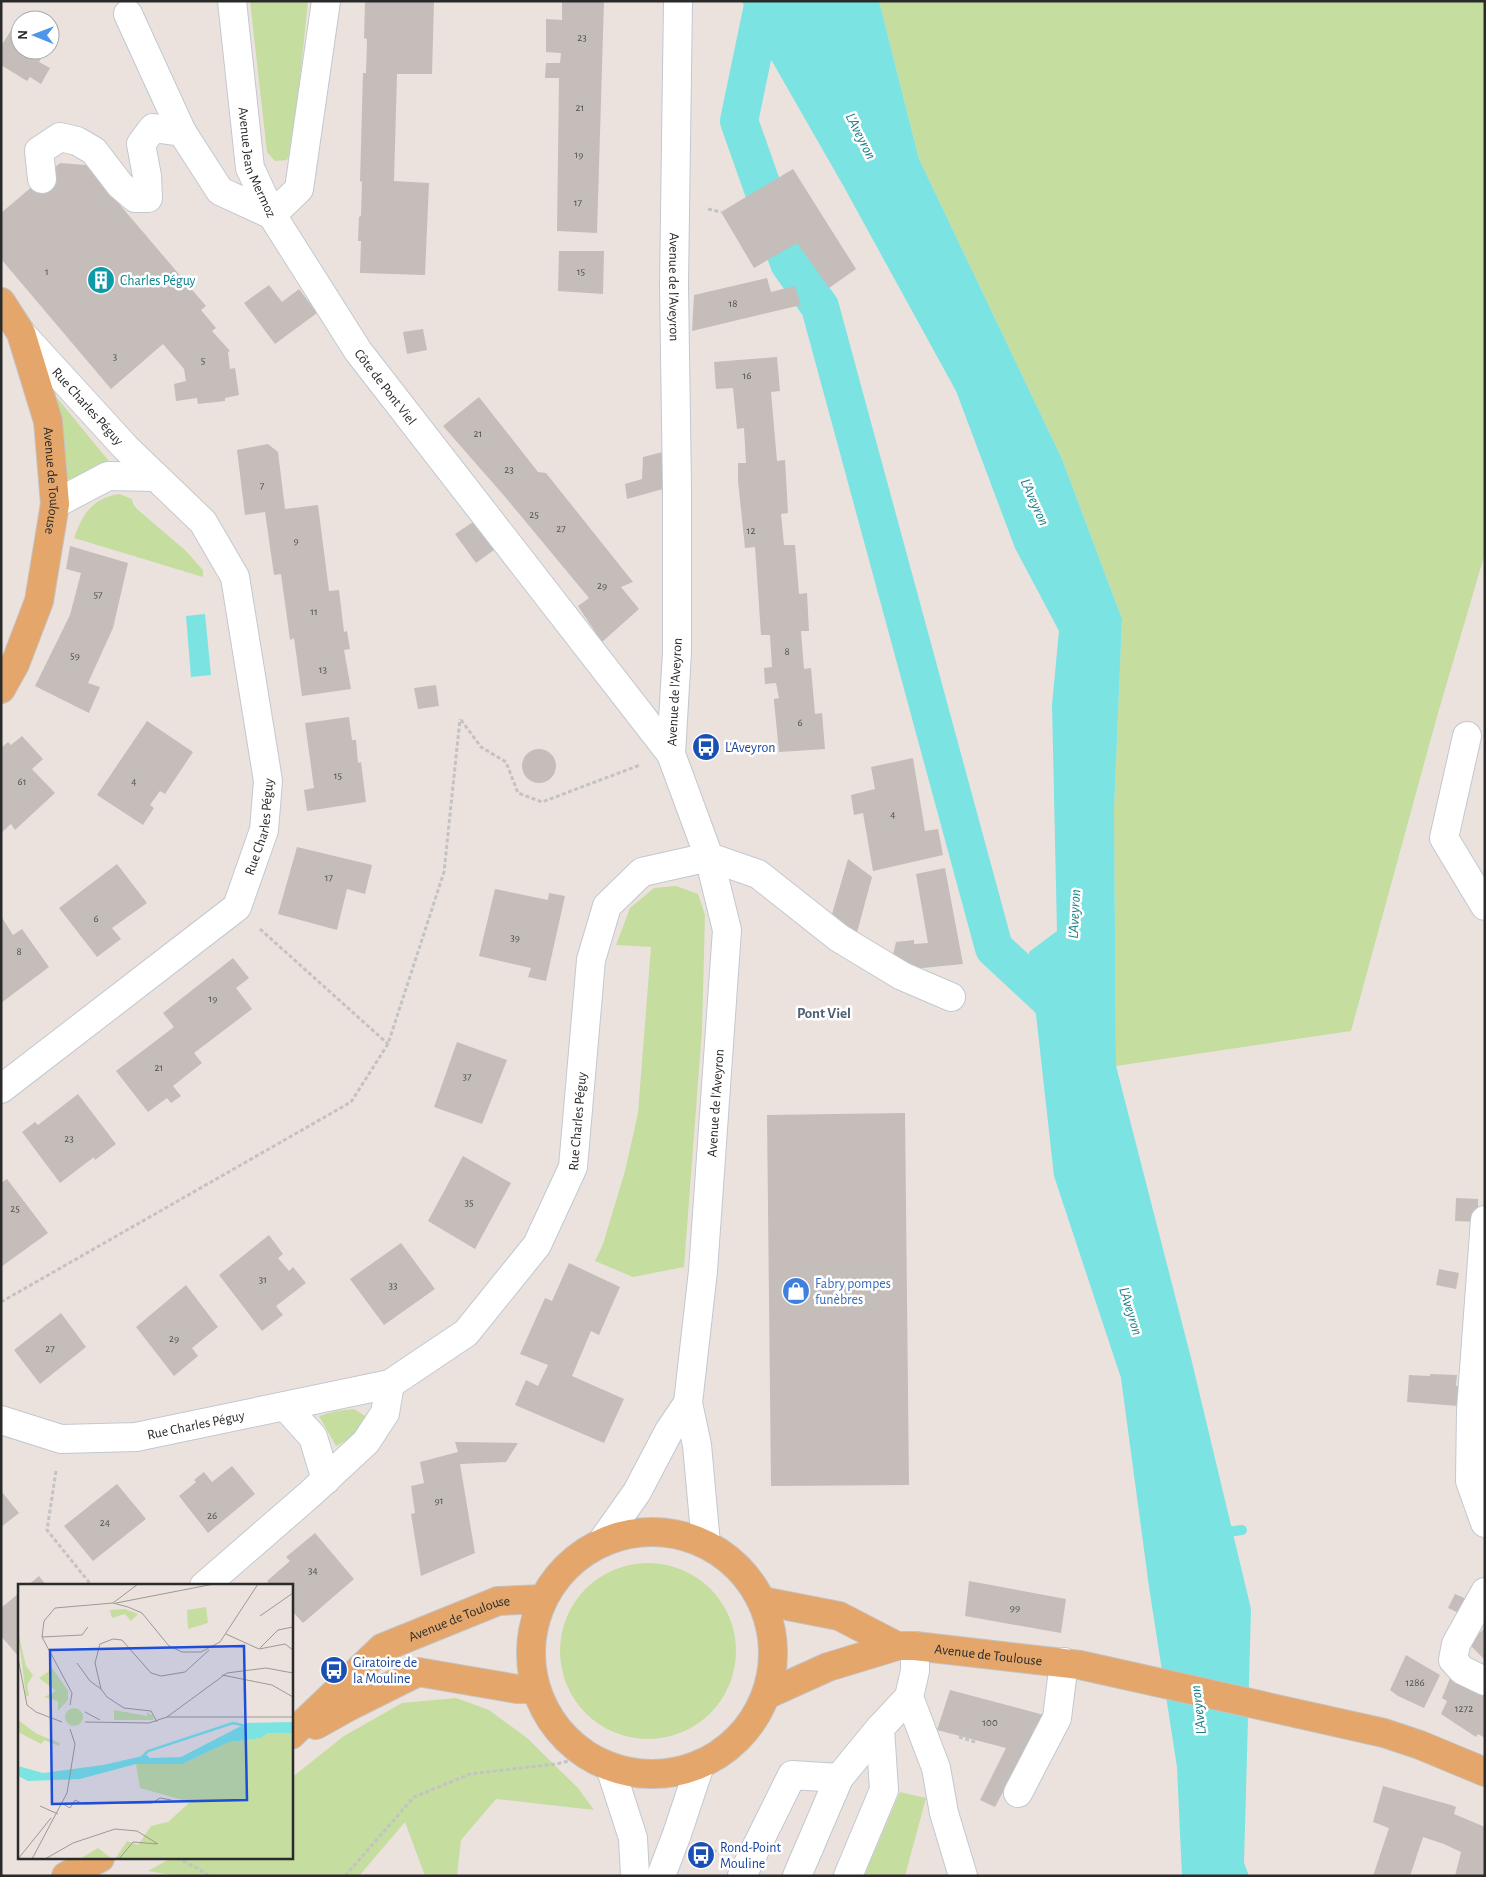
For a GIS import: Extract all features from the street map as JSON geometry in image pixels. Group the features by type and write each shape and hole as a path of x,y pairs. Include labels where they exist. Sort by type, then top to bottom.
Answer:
{"main road":[{"name":"Avenue de Toulouse","path":"1,302 22,333 48,421 55,504 39,601 15,664 1,690"},
{"path":"636,1532 662,1532 672,1533 706,1544 739,1568 762,1602 772,1632 773,1664 766,1696 751,1724 728,1748 700,1764 671,1773 640,1774 610,1767 575,1747 549,1717 536,1689 532,1639 543,1599 567,1566 600,1543 636,1532"},
{"name":"Avenue de Toulouse","path":"292,1734 382,1648 498,1602 543,1599"},
{"name":"Avenue de Toulouse","path":"762,1602 839,1616 906,1646 1072,1664 1384,1733 1420,1744 1485,1772"},
{"name":"Avenue de Toulouse","path":"766,1696 828,1667 906,1646"},
{"path":"292,1738 350,1706 418,1672 517,1689 536,1689"},
{"path":"66,1876 96,1860"}],"street":[{"name":"Avenue Jean Mermoz","path":"232,1 250,168 272,215 299,190 326,1"},
{"name":"Avenue de l'Aveyron","path":"678,1 674,285 677,652 671,754 709,857 727,930 703,1271 688,1403 697,1445 706,1544"},
{"path":"128,14 182,132 220,192 272,215"},
{"path":"42,179 39,151 60,138 77,141 94,151 120,185 135,198 148,198 142,144 153,128 182,132"},
{"name":"Côte de Pont Viel","path":"272,215 358,351 671,754"},
{"name":"Rue Charles Péguy","path":"22,333 126,448 203,522 235,577 268,781 264,830 237,907"},
{"path":"55,504 108,476 156,477"},
{"path":"1467,736 1444,838 1485,906"},
{"path":"709,857 758,874 839,938 902,976 951,997"},
{"name":"Rue Charles Péguy","path":"1,1420 60,1439 136,1437 390,1384 466,1333 537,1245 573,1167 591,960 607,906 642,872 709,857"},
{"path":"1,1089 237,907"},
{"path":"1485,1220 1471,1410 1470,1481 1485,1523"},
{"path":"206,1584 326,1480 366,1442 385,1413 390,1384"},
{"name":"Avenue de l'Aveyron","path":"600,1543 637,1492 668,1431 688,1403"},
{"path":"285,1406 313,1437 326,1480"},
{"path":"1485,1592 1456,1644 1453,1660 1462,1670 1485,1681"},
{"path":"797,1876 839,1778 880,1728 909,1697 915,1671 906,1646"},
{"path":"1018,1793 1057,1718 1072,1664"},
{"path":"909,1697 936,1768 944,1813 963,1876"},
{"path":"848,1876 884,1790 880,1728"},
{"path":"661,1876 700,1764"},
{"path":"610,1767 632,1838 635,1876"},
{"path":"742,1876 792,1775 839,1778"}],"path":[{"path":"1,1302 351,1102 388,1044 444,872 460,720 481,747 506,762 518,793 542,802 671,754"},
{"path":"237,907 388,1044"},
{"path":"60,1439 46,1530 90,1584"},
{"path":"345,1876 414,1797 470,1774 569,1761"},
{"path":"706,1847 712,1850"},
{"path":"181,1860 209,1876"}],"green space":[{"path":"250,1 308,1 293,146 287,160 275,161 267,152"},
{"path":"879,1 1485,1 1485,553 1436,720 1351,1031 1116,1066 1114,810 1122,619 1062,459 919,159"},
{"path":"53,393 113,466 66,480"},
{"path":"119,494 132,499 137,509 186,551 203,570 203,577 74,538 81,521 90,508 102,499"},
{"path":"676,886 698,894 705,915 702,1030 684,1267 633,1277 595,1261 603,1244 625,1171 638,1113 651,947 616,945 630,908 654,888"},
{"path":"354,1409 365,1416 361,1427 355,1435 336,1446 319,1416 336,1411"},
{"path":"639,1563 657,1563 674,1566 690,1573 716,1595 726,1609 733,1625 736,1651 735,1668 730,1685 716,1707 704,1719 690,1729 674,1736 657,1739 639,1739 622,1736 606,1729 580,1707 570,1693 563,1677 560,1660 560,1642 563,1625 570,1609 592,1583 606,1573 622,1566"},
{"path":"456,1698 489,1710 527,1738 578,1788 594,1810 496,1799 461,1840 457,1876 425,1876 405,1822 359,1876 178,1876 148,1871 167,1860 292,1860 292,1777 344,1736 402,1703"},
{"path":"900,1792 926,1798 905,1876 864,1876"}],"water":[{"path":"742,1 879,1 919,159 1062,459 1122,619 1114,810 1116,1066 1191,1358 1251,1609 1244,1863 1249,1876 1182,1876 1177,1767 1149,1587 1121,1378 1054,1176 1029,952 1057,931 1052,705 1059,631 1015,548 956,391 844,187 753,28"},
{"path":"205,614 211,675 191,677 186,616"}],"building":[{"path":"365,1 434,1 432,74 397,74 394,181 429,183 425,275 360,273 361,241 358,241 359,217 361,216 363,73 366,73 367,39 364,38"},
{"path":"562,1 604,1 597,233 557,231 559,78 545,78 546,63 560,63 561,53 546,52 546,19 562,20"},
{"path":"10,32 10,60 40,60 39,62 50,68 41,84 30,77 27,81 1,65 1,46"},
{"name":"Charles Péguy","path":"60,163 86,165 206,306 201,310 216,328 212,331 230,351 228,352 230,369 235,368 239,395 225,398 225,401 198,404 197,398 176,401 174,384 186,381 184,369 163,344 111,389 1,259 1,213"},
{"path":"793,169 856,269 829,288 797,243 754,268 721,212"},
{"path":"559,251 604,251 603,294 558,291"},
{"path":"767,278 771,292 795,286 801,305 692,331 694,295"},
{"path":"269,285 282,302 299,289 317,313 275,344 244,303"},
{"path":"423,329 427,350 407,354 403,332"},
{"path":"777,357 780,391 771,392 777,461 785,460 788,513 781,514 784,545 795,545 799,594 807,593 809,631 801,631 804,669 811,668 815,714 822,713 825,749 779,752 774,701 774,699 779,698 776,683 765,684 764,668 772,667 770,635 761,635 755,547 745,548 738,481 738,463 746,463 744,428 737,429 733,388 716,389 714,362"},
{"path":"479,397 538,472 546,473 633,582 621,587 639,609 602,642 578,606 589,598 443,426"},
{"path":"268,444 278,452 285,509 318,505 329,591 339,590 344,632 347,631 350,649 344,650 351,689 302,696 294,638 290,640 281,574 274,575 265,512 245,515 237,450"},
{"path":"663,452 663,489 627,499 625,484 642,479 643,457"},
{"path":"473,522 494,550 476,563 455,534"},
{"path":"70,546 128,563 113,628 88,683 100,687 89,713 35,686 70,615 81,573 66,569"},
{"path":"436,685 439,706 418,709 414,688"},
{"path":"349,717 352,740 356,740 358,763 361,762 366,802 307,811 304,790 314,788 305,723"},
{"path":"147,721 193,752 165,794 160,791 150,805 154,808 143,825 97,795"},
{"path":"22,736 43,759 32,769 55,793 15,830 11,824 1,833 1,748 8,742 11,745"},
{"path":"539,749 551,754 556,766 551,778 539,783 527,778 522,766 527,754"},
{"path":"913,758 925,831 938,829 943,855 873,871 863,813 854,815 851,795 875,789 871,767"},
{"path":"297,847 372,865 365,894 347,889 337,930 278,914"},
{"path":"848,859 872,877 855,940 830,921"},
{"path":"117,864 147,903 112,928 121,939 97,957 59,908"},
{"path":"945,868 963,964 913,969 892,959 896,942 914,940 914,944 928,943 916,874"},
{"path":"495,889 548,900 549,893 565,896 546,981 528,977 531,968 479,956"},
{"path":"1,916 13,935 22,929 49,967 1,1003"},
{"path":"233,958 249,978 236,988 252,1009 194,1053 202,1063 173,1086 181,1096 171,1103 167,1098 148,1112 116,1071 174,1027 163,1013"},
{"path":"457,1042 507,1060 482,1124 434,1107"},
{"path":"78,1094 116,1144 95,1160 94,1157 60,1183 22,1132 35,1122 38,1125"},
{"path":"905,1113 909,1485 771,1486 767,1115"},
{"path":"463,1156 511,1183 475,1249 428,1221"},
{"path":"7,1179 48,1233 1,1267 1,1183"},
{"path":"1456,1198 1478,1199 1478,1222 1455,1221"},
{"path":"269,1235 283,1254 278,1258 289,1271 293,1267 306,1283 276,1306 283,1315 262,1331 219,1275"},
{"path":"401,1243 435,1289 384,1325 350,1279"},
{"path":"569,1263 620,1287 599,1335 591,1331 572,1376 624,1399 604,1443 515,1405 526,1380 538,1386 548,1365 520,1354 545,1298 552,1301"},
{"path":"1439,1269 1459,1273 1456,1289 1436,1285"},
{"path":"186,1285 218,1327 192,1348 198,1356 174,1376 136,1327"},
{"path":"61,1313 86,1347 40,1384 14,1350"},
{"path":"1430,1374 1457,1375 1456,1386 1459,1386 1458,1406 1407,1402 1409,1375 1430,1376"},
{"path":"455,1442 518,1443 506,1462 460,1464 475,1553 421,1576 411,1514 415,1513 411,1486 424,1483 420,1462 458,1452"},
{"path":"232,1466 255,1494 208,1533 179,1496 196,1482 194,1480 204,1472 212,1482"},
{"path":"117,1484 146,1519 93,1561 64,1526"},
{"path":"1,1491 19,1513 1,1527"},
{"path":"315,1533 354,1579 303,1623 292,1611 292,1584 269,1584 267,1581 290,1561 286,1557"},
{"path":"39,1576 45,1584 29,1584"},
{"path":"969,1581 1066,1599 1061,1633 965,1616"},
{"path":"18,1594 18,1656 1,1636 1,1608"},
{"path":"1455,1594 1471,1601 1463,1615 1448,1608"},
{"path":"1485,1628 1485,1660 1468,1643"},
{"path":"1406,1655 1440,1675 1424,1708 1398,1696 1390,1690"},
{"path":"1452,1673 1485,1690 1485,1738 1478,1734 1476,1737 1441,1714 1447,1701 1442,1698"},
{"path":"950,1690 1044,1715 995,1807 980,1800 1006,1748 937,1730"},
{"path":"1383,1786 1456,1807 1454,1814 1485,1827 1485,1876 1455,1876 1461,1852 1423,1837 1410,1876 1373,1876 1389,1828 1373,1822"}],"waterway":[{"path":"764,1 739,121 789,263 820,307 994,948 1070,1019"},
{"path":"1221,1533 1242,1530"}],"place":[{"name":"Charles Péguy","path":"101,280"},
{"name":"L'Aveyron","path":"706,747"},
{"name":"Fabry pompes funèbres","path":"796,1291"},
{"name":"Giratoire de la Mouline","path":"334,1670"},
{"name":"Rond-Point Mouline","path":"701,1855"}],"district":[{"name":"Pont Viel","path":"824,1013"}]}
